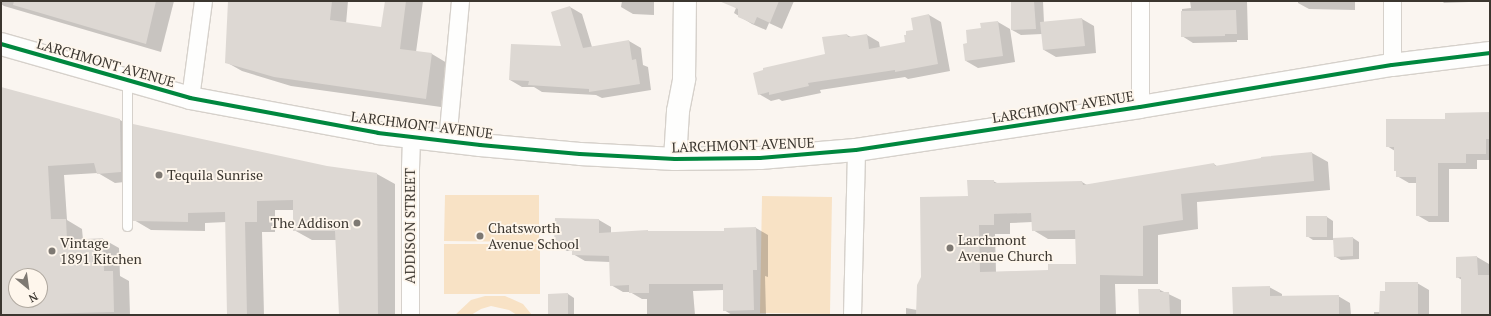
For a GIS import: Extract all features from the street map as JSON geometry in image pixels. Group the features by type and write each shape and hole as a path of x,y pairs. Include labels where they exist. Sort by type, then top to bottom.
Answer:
{"street":[{"path":"190,98 203,1"},
{"path":"447,141 460,1"},
{"path":"675,159 678,111 684,79 685,1"},
{"path":"1140,1 1140,107"},
{"path":"1392,1 1392,65"},
{"name":"LARCHMONT AVENUE","path":"1,44 190,98 378,133 580,154 675,159 760,158 856,150 1140,107 1392,65 1490,53"},
{"name":"ADDISON STREET","path":"410,315 411,137"},
{"path":"852,315 856,150"}],"lane":[{"path":"127,80 127,226"}],"shaded area":[{"path":"445,195 539,195 539,242 444,241"},
{"path":"762,196 832,197 830,314 760,313"},
{"path":"444,244 540,244 540,294 444,294"},
{"path":"485,296 505,296 523,304 532,315 517,315 509,310 491,306 481,309 471,315 455,315 471,300"}],"building":[{"path":"14,1 156,1 146,44 13,5"},
{"path":"228,1 332,1 330,20 381,27 385,1 406,1 400,49 432,53 426,99 274,77 225,63"},
{"path":"719,1 779,1 770,23 757,17 754,24 738,17 738,9"},
{"path":"1011,1 1034,1 1036,29 1011,30"},
{"path":"570,6 583,48 629,40 632,60 636,59 640,84 589,92 589,89 528,85 529,81 509,80 511,44 561,46 551,12"},
{"path":"1236,10 1237,34 1225,34 1225,36 1181,37 1181,11"},
{"path":"929,14 938,64 895,72 895,70 808,83 809,86 769,95 769,92 758,95 753,73 763,70 763,68 825,54 822,37 847,34 848,37 867,34 869,49 905,42 904,35 906,35 906,31 913,30 911,18"},
{"path":"1082,18 1085,46 1043,50 1040,22"},
{"path":"998,21 1003,56 965,61 963,44 967,43 966,30 981,28 980,23"},
{"path":"1,87 120,119 121,172 97,174 94,163 48,166 51,219 66,219 67,240 103,238 104,271 113,271 114,312 1,315"},
{"path":"1490,112 1490,139 1486,139 1486,154 1466,154 1466,163 1438,163 1438,216 1416,216 1416,177 1396,177 1396,171 1394,171 1394,147 1386,147 1386,119 1445,119 1445,113"},
{"path":"133,124 327,166 377,173 378,315 339,315 335,231 293,231 293,200 257,201 257,222 245,222 247,315 227,315 225,212 188,213 188,222 133,221"},
{"path":"1312,152 1314,181 1181,194 1183,220 1143,226 1143,276 1100,275 1100,315 916,315 917,285 921,277 920,197 968,196 967,180 994,180 994,183 1082,181 1083,185 1214,163 1215,166 1261,157","holes":["1031,213 1032,231 1075,230 1076,264 1048,264 1048,270 980,272 979,225 994,225 994,214"]},
{"path":"1306,216 1327,216 1327,237 1306,237"},
{"path":"555,218 599,219 599,233 648,230 724,231 724,228 756,227 757,270 753,270 754,310 723,311 723,284 649,284 649,293 629,293 629,285 610,286 609,256 572,255 572,245 554,245"},
{"path":"1353,237 1353,256 1334,257 1333,238"},
{"path":"1477,256 1478,275 1490,275 1490,315 1461,315 1461,277 1456,278 1456,257"},
{"path":"1385,282 1418,282 1418,315 1379,315 1380,291 1385,291"},
{"path":"1270,286 1270,296 1339,295 1339,315 1233,315 1232,287"},
{"path":"1138,289 1160,289 1160,292 1169,292 1170,315 1139,315"},
{"path":"568,293 568,314 548,315 548,294"}],"cycle path":[{"path":"1,44 190,98 378,133 480,145 580,154 675,159 760,158 856,150 1140,107 1392,65 1490,53"}],"place":[{"name":"Tequila Sunrise","path":"159,175"},
{"name":"The Addison","path":"357,223"},
{"name":"Chatsworth Avenue School","path":"480,236"},
{"name":"Larchmont Avenue Church","path":"950,248"},
{"name":"Vintage 1891 Kitchen","path":"52,251"}]}
